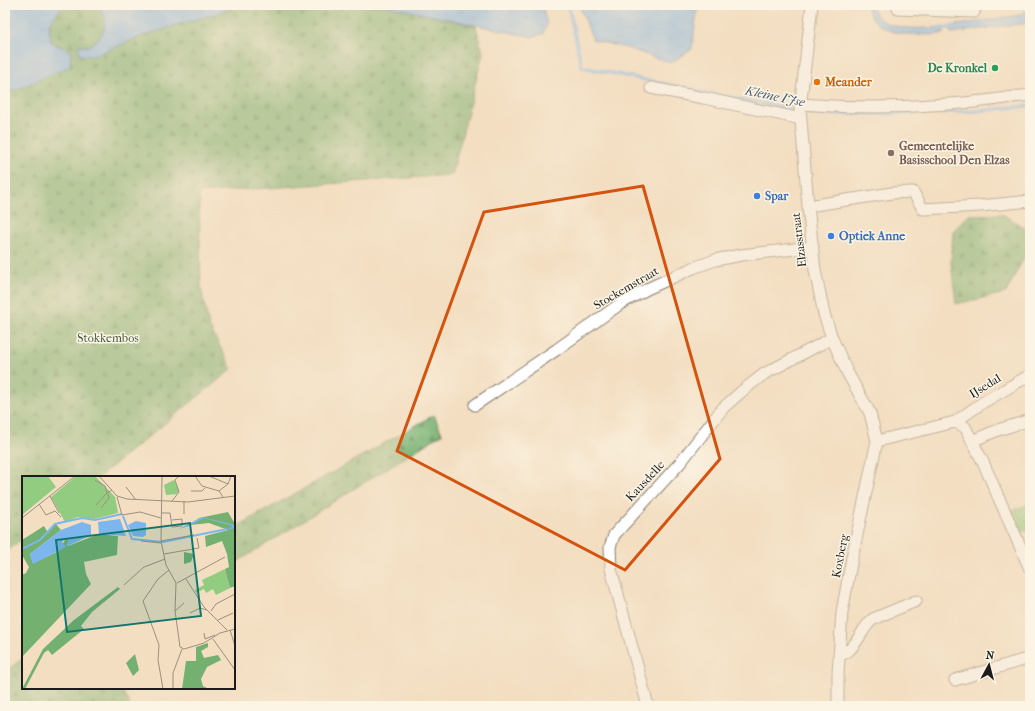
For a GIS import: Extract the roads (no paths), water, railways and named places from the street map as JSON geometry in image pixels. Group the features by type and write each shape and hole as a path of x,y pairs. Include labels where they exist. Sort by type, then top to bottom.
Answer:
{"street":[{"name":"Elzasstraat","path":"812,5 800,112 808,206 819,293 832,338 847,372 870,414"},
{"path":"898,5 898,9 974,12 975,5"},
{"path":"651,88 704,98 800,112 869,107 955,104 1030,94"},
{"path":"808,206 892,193 913,192 922,209 980,206 1030,201"},
{"name":"Stockemstraat","path":"475,405 620,304 647,289 693,268 715,260 741,255 813,248"},
{"name":"Kausdelle","path":"648,706 611,569 610,547 614,535 680,463 723,408 764,374 832,338"},
{"name":"IJsedal","path":"955,422 982,403 1030,375"},
{"name":"Koxberg","path":"838,706 839,656 844,604 852,558 877,442 870,414"},
{"path":"972,441 998,430 1030,420"},
{"path":"877,442 955,422 965,427 1030,569"},
{"path":"839,656 848,651 867,624 873,619 916,601"},
{"path":"955,680 1030,658"}],"water":[{"path":"5,5 65,5 49,23 51,42 71,51 70,66 18,89 5,93"},
{"path":"98,5 243,5 145,35 93,56 80,55 78,46 89,46 99,38 104,30 105,18"},
{"path":"383,5 542,5 547,24 543,34 532,37"},
{"path":"579,5 698,5 692,49 671,63 626,48 593,40"},
{"path":"866,5 872,5 877,16 890,25 909,28 944,27 944,34 916,35 887,30 873,19"},
{"path":"1030,9 1030,22 1028,23 951,33 950,26 1019,15"}],"waterway":[{"name":"Kleine IJse","path":"568,5 582,67 812,114 885,114 975,111 1030,106"},
{"path":"940,29 954,27"}],"place":[{"name":"De Kronkel","path":"995,68"},
{"name":"Meander","path":"817,82"},
{"name":"Gemeentelijke Basisschool Den Elzas","path":"891,153"},
{"name":"Spar","path":"757,196"},
{"name":"Optiek Anne","path":"831,236"}],"park label":[{"name":"Stokkembos","path":"108,338"}]}
